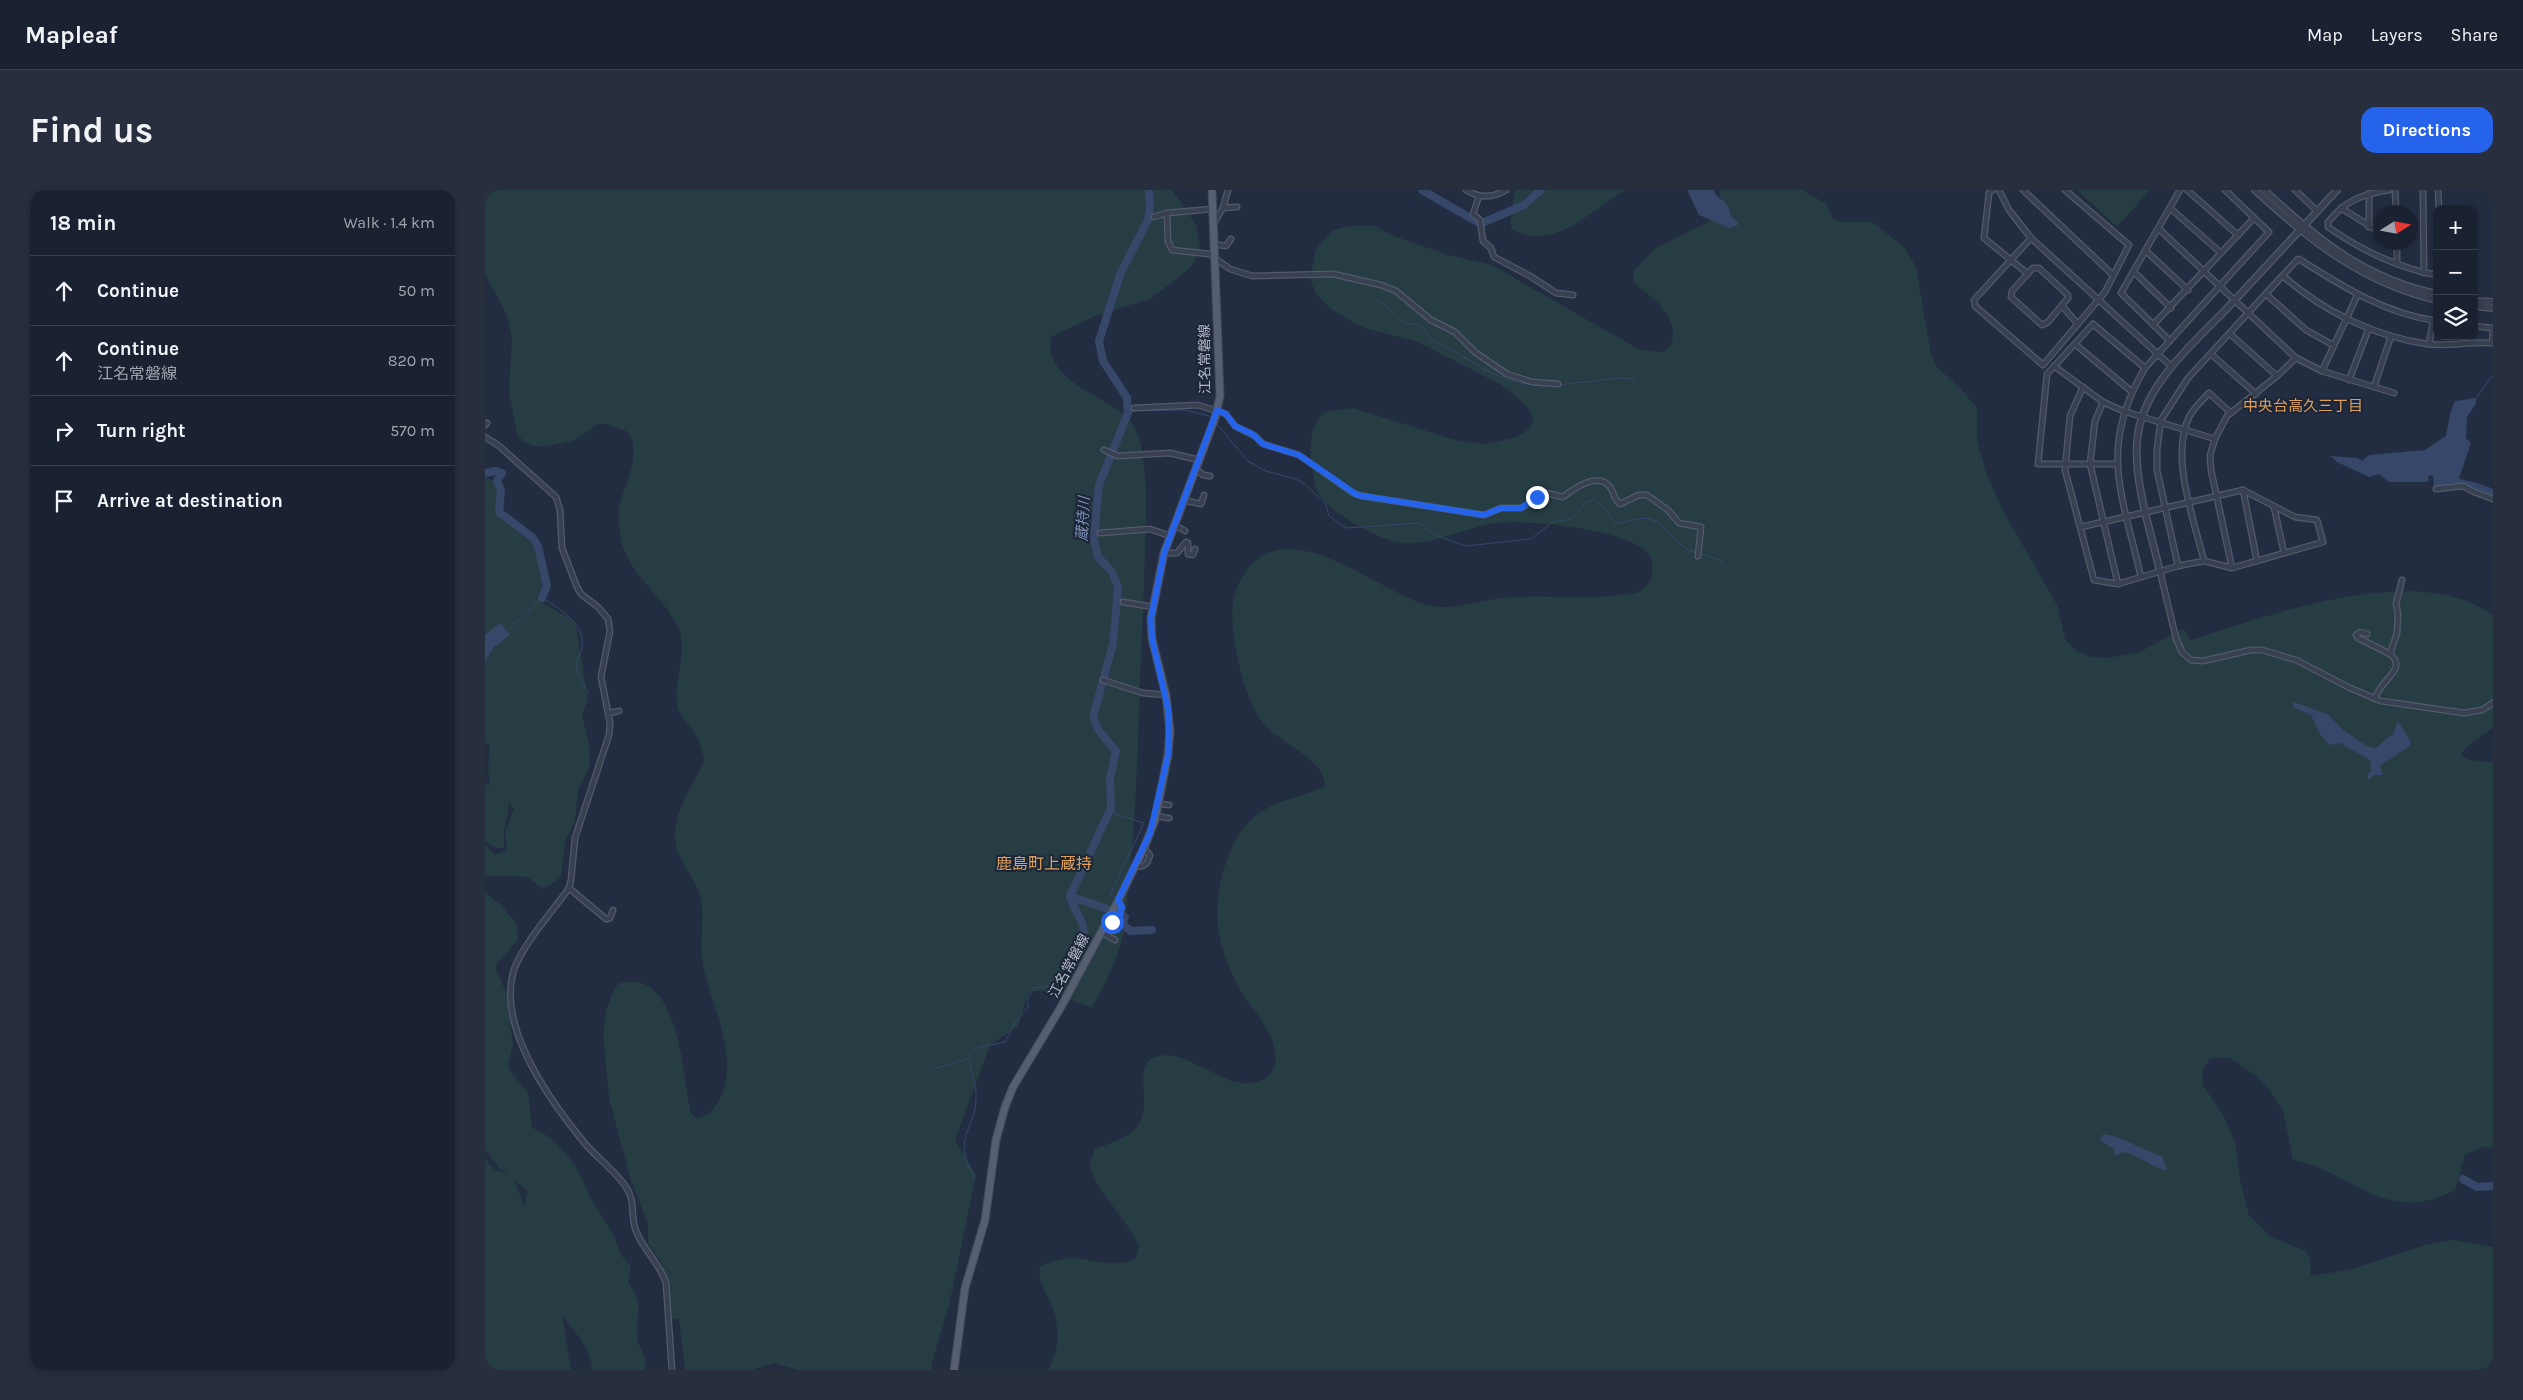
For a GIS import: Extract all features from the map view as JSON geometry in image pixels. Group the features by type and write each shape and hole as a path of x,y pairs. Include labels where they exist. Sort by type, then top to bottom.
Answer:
{"main road":[{"name":"江名常磐線","path":"954,1370 958,1354 965,1288 985,1220 996,1140 1005,1107 1013,1087 1061,1007 1135,867 1144,848 1159,804 1170,731 1166,695 1152,639 1153,607 1164,553 1215,417 1220,382 1212,190"}],"street":[{"path":"1212,225 1223,208 1228,190"},
{"path":"1466,190 1479,196 1493,196 1506,190"},
{"path":"1993,190 1989,193 1984,238 2028,274"},
{"path":"1999,190 2009,210 2031,238 2172,367"},
{"path":"2023,190 2113,275"},
{"path":"2031,238 1974,300 1975,306 2043,364 2105,292 2129,246 2065,190"},
{"path":"2170,341 2121,293 2180,190"},
{"path":"2187,190 2238,235"},
{"path":"2141,577 2116,464 2117,442 2123,412 2131,391 2145,368 2269,232 2225,190"},
{"path":"2255,190 2334,256 2364,274 2397,288 2433,299"},
{"path":"2264,190 2301,227 2337,253 2367,270 2398,283 2433,293"},
{"path":"2337,190 2172,367 2156,390 2143,416 2137,440 2136,457 2176,638 2182,652 2191,660 2203,661 2251,650 2279,653 2375,699 2464,713 2482,710 2493,703"},
{"path":"2389,190 2356,197 2341,208 2328,222 2328,228 2346,240 2397,264 2433,274"},
{"path":"2395,190 2396,205"},
{"path":"2423,190 2424,273"},
{"path":"2438,190 2439,205"},
{"path":"2298,191 2317,211"},
{"path":"2369,193 2369,227"},
{"path":"1479,196 1473,214 1480,220 1483,241 1491,248 1494,257 1526,273 1556,293 1573,295"},
{"path":"1223,208 1237,207"},
{"path":"2170,208 2221,253"},
{"path":"2341,208 2373,229"},
{"path":"1154,217 1212,209"},
{"path":"1167,214 1169,241 1172,250 1195,252 1214,257 1230,269 1252,276 1333,274 1381,285 1396,291 1431,320 1455,332 1477,353 1507,374 1532,382 1558,384"},
{"path":"2153,326 2254,218"},
{"path":"2159,229 2219,288 2235,300 2247,314 2296,358 2322,371 2394,393"},
{"path":"1213,244 1226,246 1231,238"},
{"path":"2397,250 2397,264"},
{"path":"2146,251 2187,290"},
{"path":"2178,566 2157,470 2157,449 2161,423 2174,397 2187,378 2299,259 2357,296 2433,320"},
{"path":"2033,268 2039,268 2065,292 2068,298 2048,322 2042,325 2013,300 2011,294 2028,274 2033,268"},
{"path":"2134,272 2171,308"},
{"path":"2283,276 2315,302 2347,319 2391,336 2429,344 2492,343 2493,328 2478,326"},
{"path":"2266,294 2306,330 2333,345"},
{"path":"2322,371 2357,296"},
{"path":"2478,301 2493,302"},
{"path":"2062,306 2077,323"},
{"path":"2478,306 2493,308"},
{"path":"2116,464 2037,464 2047,374 2093,324 2145,368"},
{"path":"2349,380 2369,328"},
{"path":"2429,344 2433,329"},
{"path":"2230,334 2277,376"},
{"path":"2374,387 2391,336"},
{"path":"2075,344 2131,391"},
{"path":"2211,354 2256,394"},
{"path":"2232,568 2211,470 2211,455 2215,439 2231,413 2256,394 2296,358"},
{"path":"2055,366 2103,402 2123,412 2143,416 2215,439"},
{"path":"2081,527 2243,490 2295,517 2317,520 2323,542 2232,568 2204,561 2178,566 2118,584 2094,580 2065,464 2069,416 2083,387"},
{"path":"2204,561 2189,503 2181,459 2185,430 2189,417 2209,393 2231,413"},
{"path":"2103,402 2095,421 2089,464 2118,584"},
{"path":"1135,408 1198,404 1215,417 1226,414 1235,426 1252,434 1263,444 1299,455 1357,495 1484,515 1501,508 1521,508 1546,493 1563,497 1577,486 1588,482 1608,485 1620,504 1639,496 1647,495 1668,510 1679,523 1701,527 1698,556"},
{"path":"485,437 498,445 544,485 559,502 562,548 575,582 581,594 598,607 608,619 609,631 601,677 609,713 609,735 575,838 569,888 518,960 515,969 512,994 517,1034 546,1088 573,1127 630,1193 635,1231 663,1273 666,1283 673,1370"},
{"path":"1104,450 1118,456 1170,453 1199,460"},
{"path":"1196,469 1203,475 1209,476"},
{"path":"2435,488 2463,486 2493,499"},
{"path":"2243,490 2257,561"},
{"path":"1183,500 1201,504 1204,495"},
{"path":"2274,506 2284,553"},
{"path":"1175,525 1185,531"},
{"path":"1099,533 1150,529 1170,536"},
{"path":"1164,553 1175,554 1186,542 1188,543 1188,554 1193,555 1195,549"},
{"path":"2390,654 2397,633 2398,614 2395,604 2402,580"},
{"path":"1123,602 1153,607"},
{"path":"2367,634 2360,632 2356,635 2358,638 2390,654 2396,661 2396,669 2379,686 2375,699"},
{"path":"1103,680 1143,693 1166,695"},
{"path":"609,713 619,711"},
{"path":"1159,804 1169,805"},
{"path":"1155,816 1169,818"},
{"path":"569,888 606,919 610,918 613,910"},
{"path":"1105,923 1115,921 1121,914 1122,907 1118,899"},
{"path":"1101,932 1115,940"}],"green space":[{"path":"485,190 1172,190 1196,225 1200,245 1196,259 1189,269 1150,299 1097,315 1051,337 1051,352 1056,364 1065,375 1115,408 1131,422 1139,438 1145,472 1144,599 1135,804 1125,921 1123,935 1114,963 1092,1008 1048,991 1029,991 1018,1026 990,1045 955,1140 976,1175 950,1301 931,1366 932,1370 797,1370 774,1363 752,1370 685,1370 679,1319 672,1319 662,1263 648,1244 648,1224 630,1177 609,1098 603,1032 606,1012 612,994 618,984 639,982 654,991 666,1006 674,1027 691,1113 696,1118 702,1117 711,1112 717,1104 724,1088 727,1070 726,1052 723,1034 703,964 701,947 702,905 700,896 681,858 675,833 682,805 704,760 696,734 681,715 678,708 677,684 682,645 678,627 664,605 638,574 625,552 621,539 619,508 631,470 634,451 628,432 607,424 598,424 575,440 547,446 534,446 524,442 517,434 509,392 512,338 507,315 485,274"},
{"path":"1515,190 1625,190 1571,226 1542,236 1527,235 1512,229 1510,222"},
{"path":"1719,190 1803,190 1826,204 1833,219 1842,222 1872,222 1904,247 1916,267 1931,355 1937,367 1961,389 1977,408 1977,440 1987,475 2002,509 2057,605 2065,639 2076,651 2091,657 2107,658 2140,652 2183,628 2191,640 2303,606 2344,597 2386,592 2425,592 2462,599 2493,615 2493,728 2472,742 2461,753 2462,756 2470,760 2493,762 2493,1148 2484,1147 2465,1154 2455,1190 2430,1200 2408,1202 2388,1200 2315,1166 2293,1160 2283,1111 2268,1088 2255,1075 2230,1058 2210,1058 2202,1073 2203,1085 2223,1115 2235,1142 2241,1185 2249,1215 2270,1236 2305,1251 2310,1259 2311,1276 2352,1269 2425,1245 2453,1240 2493,1247 2493,1370 1048,1370 1057,1346 1057,1330 1052,1306 1041,1282 1040,1266 1070,1258 1106,1263 1122,1263 1136,1258 1139,1247 1136,1238 1096,1183 1089,1166 1095,1149 1126,1136 1141,1121 1144,1101 1143,1080 1146,1064 1151,1059 1164,1055 1179,1057 1225,1078 1241,1083 1255,1083 1268,1076 1274,1068 1275,1052 1271,1037 1240,990 1223,951 1217,913 1220,883 1229,853 1244,828 1253,818 1270,806 1325,786 1323,776 1318,768 1301,752 1280,738 1264,724 1256,713 1244,683 1239,665 1232,614 1236,590 1247,570 1254,562 1273,551 1295,549 1318,554 1343,564 1412,599 1439,607 1510,597 1601,597 1630,594 1640,591 1652,579 1652,563 1648,554 1638,545 1600,532 1552,524 1510,522 1484,525 1438,539 1403,543 1383,538 1359,526 1327,504 1316,488 1311,456 1312,432 1324,412 1353,408 1458,441 1484,444 1514,438 1532,425 1533,419 1531,412 1525,404 1500,384 1418,342 1364,328 1331,309 1316,294 1310,279 1316,249 1334,230 1350,226 1375,226 1393,236 1449,255 1492,265 1640,350 1664,352 1672,340 1672,326 1666,313 1656,301 1634,283 1633,272 1654,249 1708,222 1721,199"},
{"path":"2077,190 2150,190 2117,227"},
{"path":"485,476 497,483 504,515 529,532 535,541 541,563 544,604 575,621 588,699 582,714 589,745 590,766 578,790 575,821 565,841 561,877 543,889 528,877 485,876 485,844 495,855 507,850 505,833 514,808 508,803 504,830 504,848 496,848 485,841 485,783 490,786 488,769 490,745 485,743"},
{"path":"485,893 500,904 517,924 518,940 495,966 507,995 513,1046 508,1063 511,1073 528,1092 532,1128 552,1140 573,1163 591,1200 615,1238 621,1254 631,1265 628,1282 637,1297 639,1309 637,1337 645,1359 645,1370 592,1370 589,1354 562,1314 571,1370 485,1370 485,1159 495,1170 509,1174 500,1169 485,1150","holes":["514,1179 527,1191 525,1207"]}],"water":[{"path":"1687,190 1714,190 1716,195 1727,205 1738,225 1729,228 1699,215"},
{"path":"2476,398 2476,403 2467,417 2466,438 2471,443 2457,484 2434,487 2433,475 2428,476 2429,481 2423,482 2389,482 2379,474 2369,477 2337,462 2330,456 2357,458 2362,461 2369,455 2425,450 2446,436 2450,414 2455,401"},
{"path":"500,623 510,635 493,648 485,662 485,635"},
{"path":"2294,702 2329,715 2341,728 2366,746 2376,748 2393,734 2398,721 2411,742 2410,746 2380,766 2383,775 2374,775 2368,780 2367,775 2371,770 2370,760 2340,743 2330,745 2320,734 2311,715 2295,708 2292,703"},
{"path":"2103,1134 2119,1138 2162,1156 2167,1170 2162,1170 2129,1153 2124,1152 2114,1156 2114,1149 2100,1140"}],"waterway":[{"name":"蔵持川","path":"1084,932 1070,896 1111,808 1110,778 1116,751 1099,731 1093,717 1113,644 1118,587 1112,572 1098,557 1094,539 1099,485 1128,413 1127,398 1103,361 1099,341 1121,272 1148,220 1150,208 1149,190"},
{"path":"1422,190 1479,223"},
{"path":"1482,223 1524,205 1541,190"},
{"path":"1376,300 1406,323 1421,326 1435,342 1498,376 1524,384 1555,386"},
{"path":"2476,398 2493,375"},
{"path":"1559,385 1618,378 1635,379"},
{"path":"1128,411 1185,410 1213,417"},
{"path":"1216,423 1248,461 1266,471 1296,479 1305,484 1326,504 1329,516 1346,528 1420,523 1435,535 1466,546 1531,539 1553,522 1572,519 1586,502 1594,499 1604,508 1614,523 1644,518 1656,521 1682,546 1696,553"},
{"path":"485,473 495,471 502,473 497,481 501,491 499,512 533,538 538,546 547,586 542,598"},
{"path":"2450,481 2493,493"},
{"path":"1700,554 1723,561"},
{"path":"506,632 542,598 556,606 580,631 582,647 577,670 589,694"},
{"path":"1109,812 1144,823 1110,895 1117,898"},
{"path":"1070,896 1125,917 1122,924 1131,931 1152,930"},
{"path":"1123,910 1125,917"},
{"path":"975,1179 964,1152 964,1142 973,1116 976,1092 970,1054 980,1047 1005,1042 1016,1021 1028,1007 1028,997 1034,988 1050,986 1084,932"},
{"path":"934,1069 969,1058"},
{"path":"2463,1179 2477,1187 2493,1186"}],"district":[{"name":"中央台高久三丁目","path":"2303,406"},
{"name":"鹿島町上蔵持","path":"1044,863"}],"route":[{"path":"1112,922 1119,918 1122,911 1121,902 1118,900 1155,820 1168,755 1169,713 1152,639 1151,618 1164,553 1217,410 1226,414 1240,430 1252,434 1263,444 1299,455 1357,495 1484,515 1501,508 1521,508 1534,501 1537,497"}]}
